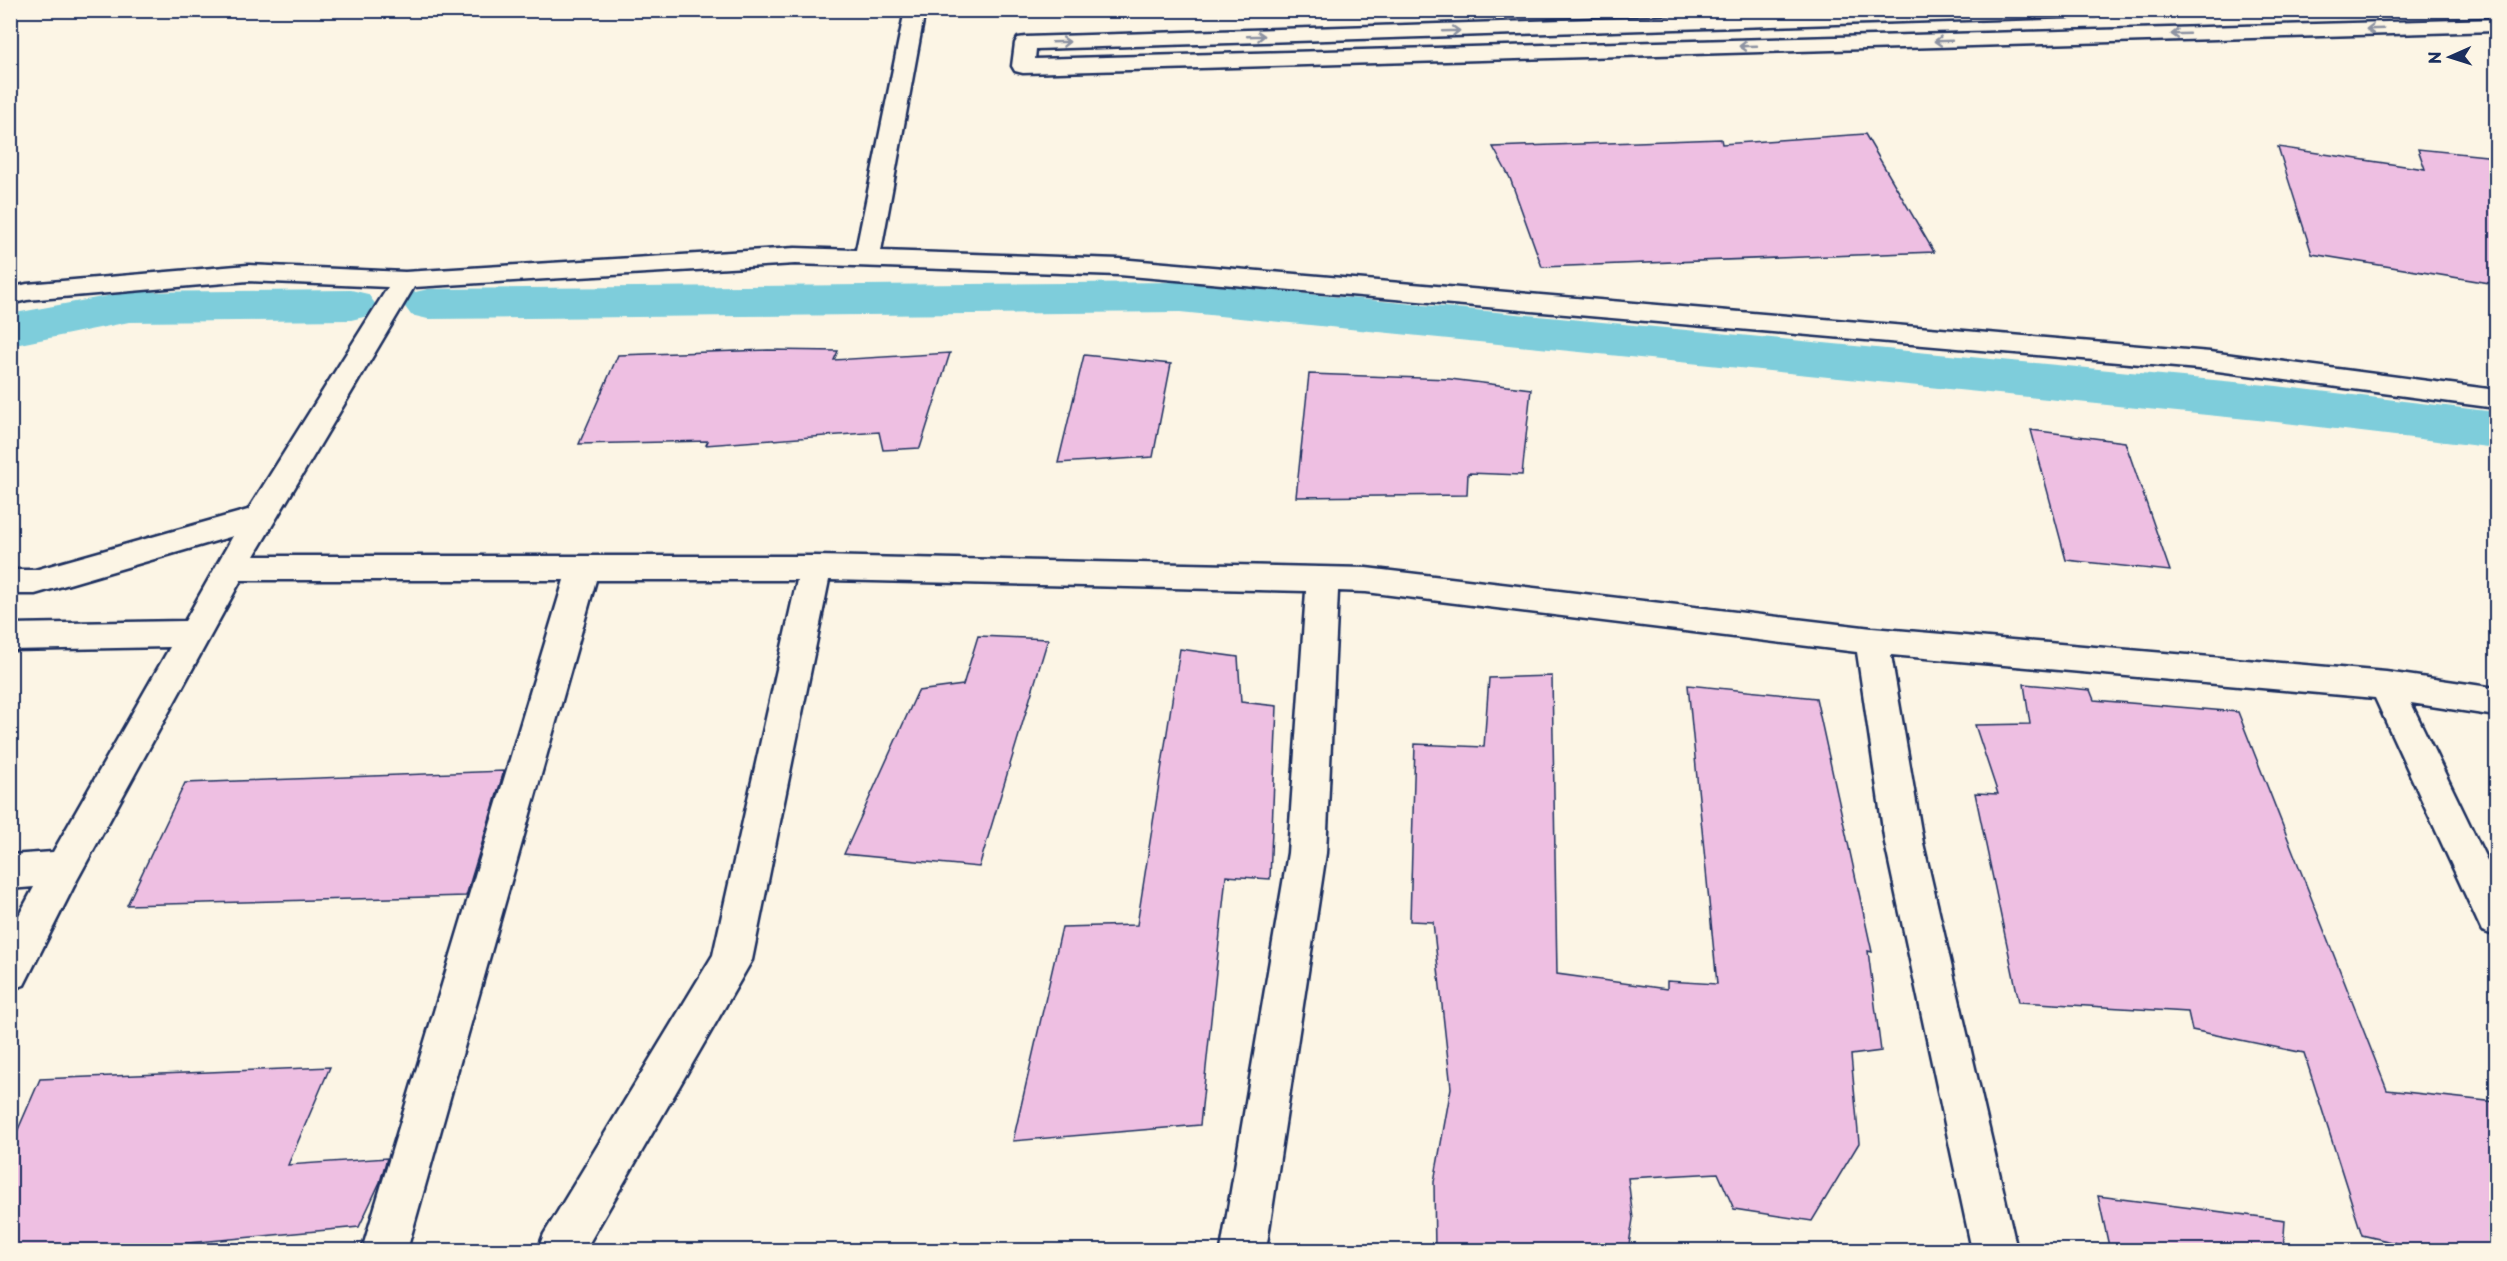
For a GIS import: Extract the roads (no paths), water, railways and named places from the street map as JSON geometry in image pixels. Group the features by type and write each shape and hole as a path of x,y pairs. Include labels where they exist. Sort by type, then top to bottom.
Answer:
{"street":[{"path":"867,258 915,10"},
{"path":"1387,10 1399,56"},
{"path":"2095,10 1888,14 1026,43 1023,66 2496,26"},
{"path":"1960,13 1977,40"},
{"path":"1888,14 1912,42"},
{"path":"10,296 27,292 248,273 405,280 795,256 1119,267 2210,361 2496,399"},
{"path":"10,972 64,868 259,518 405,280"},
{"path":"10,582 35,582 259,518"},
{"path":"231,568 816,568 1366,580 1872,641 2386,686 2496,702"},
{"path":"560,1251 732,960 816,568"},
{"path":"384,1251 583,569"},
{"path":"1243,1251 1306,853 1323,578"},
{"path":"10,637 194,634"},
{"path":"1872,641 1904,843 1994,1251"},
{"path":"2386,686 2496,919"},
{"path":"10,872 64,868"}],"waterway":[{"path":"428,304 1180,297 2277,404 2496,430"},
{"path":"10,330 129,307 351,305"}]}
